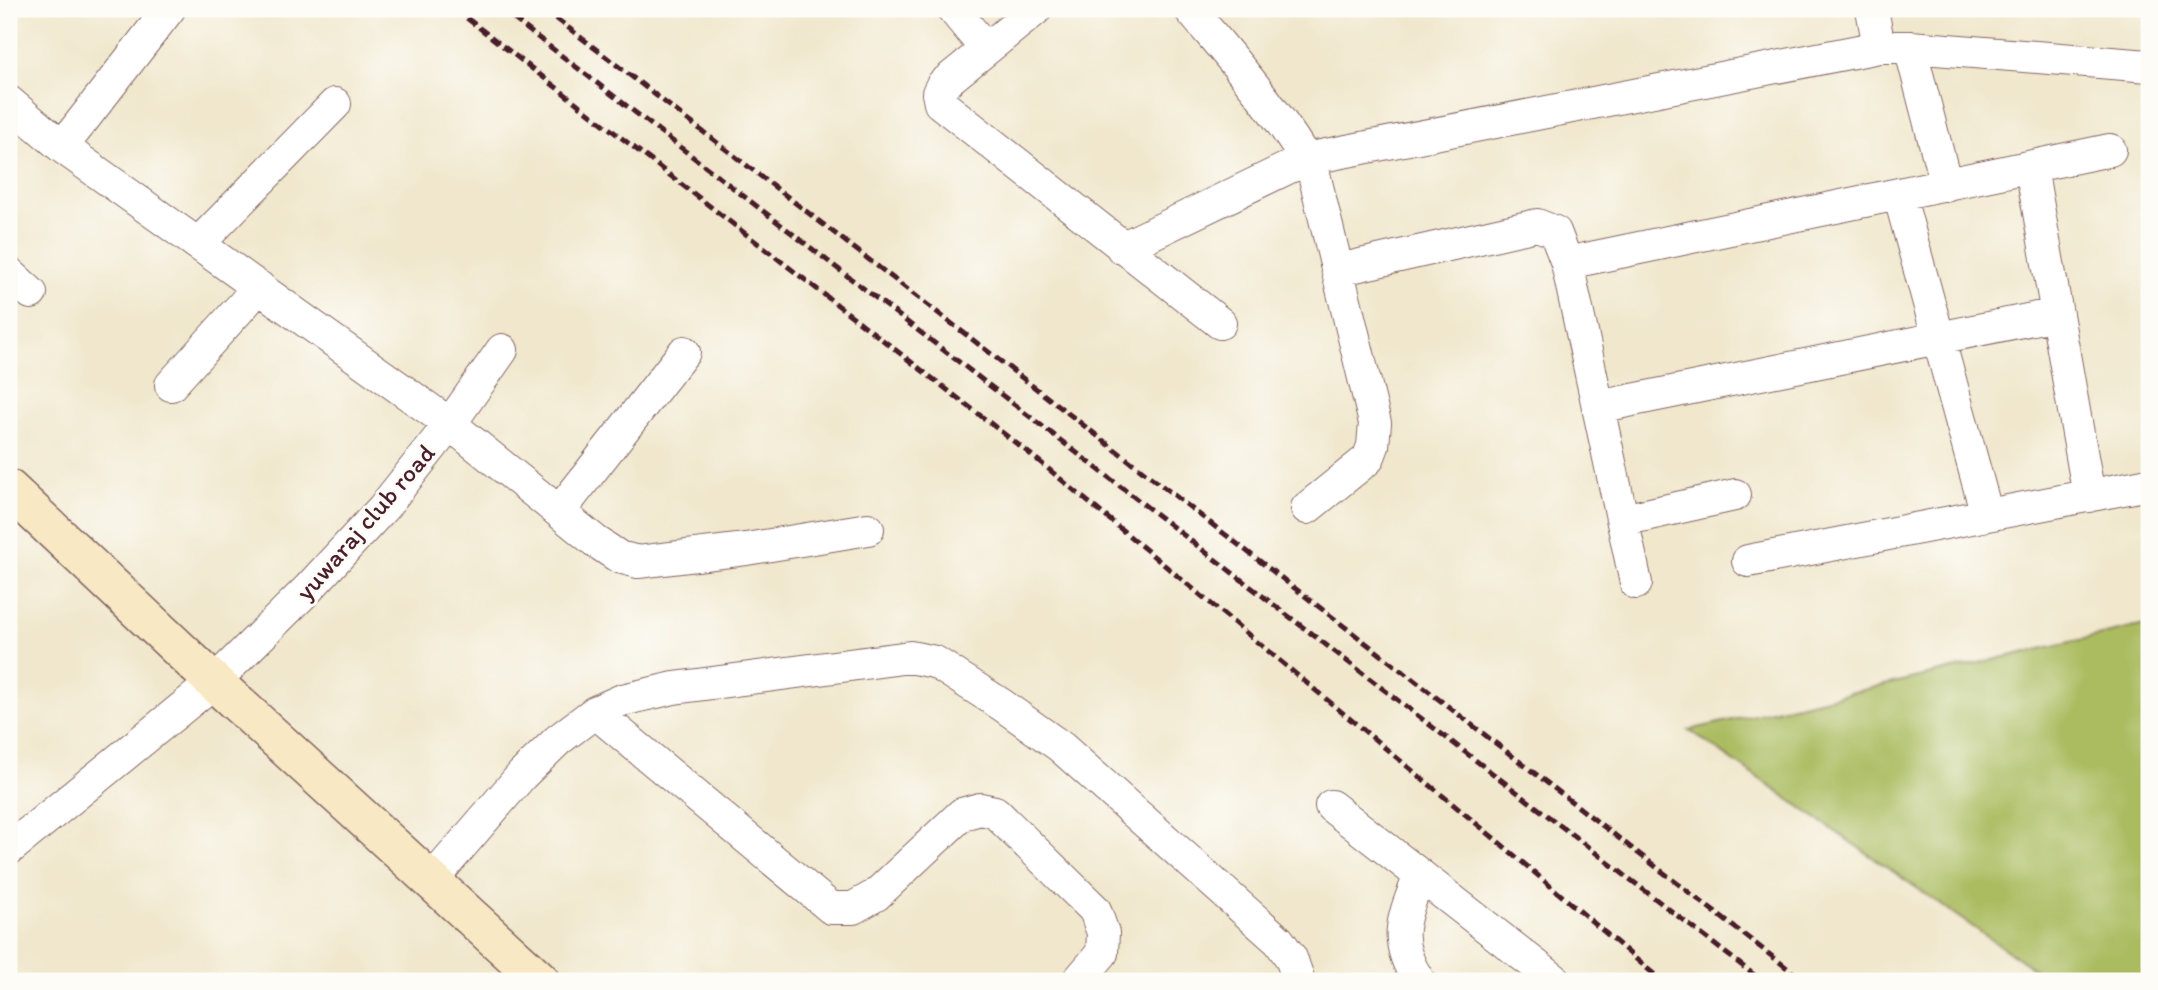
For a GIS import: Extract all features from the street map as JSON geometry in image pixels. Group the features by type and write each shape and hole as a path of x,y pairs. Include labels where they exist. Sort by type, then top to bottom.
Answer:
{"main road":[{"path":"9,489 214,682 541,981"}],"street":[{"path":"62,147 169,9"},
{"path":"953,9 986,49"},
{"path":"1036,9 942,85 938,93 940,103 1220,323"},
{"path":"1190,9 1272,110 1314,174 1375,423 1373,446 1368,458 1307,508"},
{"path":"1872,9 1879,47"},
{"path":"1122,248 1306,159 1879,47 1910,47 2149,66"},
{"path":"1910,47 1946,185"},
{"path":"198,244 335,104"},
{"path":"14,116 62,147 450,424 595,541 619,557 638,562 746,550 868,529"},
{"path":"1567,262 2110,150"},
{"path":"2031,167 2089,496"},
{"path":"1899,194 1987,515"},
{"path":"1338,270 1537,225 1555,232 1567,262 1636,583"},
{"path":"171,385 259,287"},
{"path":"1598,407 2057,314"},
{"name":"yuwaraj club road","path":"9,849 214,682 309,588 383,509 450,424 502,350"},
{"path":"559,512 684,352"},
{"path":"1748,561 2149,484"},
{"path":"1623,520 1735,495"},
{"path":"431,881 522,775 558,740 595,712 622,700 674,688 910,657 935,662 1061,747 1279,941 1288,973"},
{"path":"595,712 831,908 853,908 876,895 962,814 980,809 995,812 1095,910 1103,933 1102,953 1078,981"},
{"path":"1331,806 1556,981"},
{"path":"1419,981 1411,970 1402,944 1402,932 1403,920 1420,875"}],"green space":[{"path":"2149,624 2149,981 2051,981 1689,730"}],"railway":[{"path":"455,9 1034,457 1662,981"},
{"path":"501,9 1762,981"},
{"path":"544,9 1804,981"}]}
